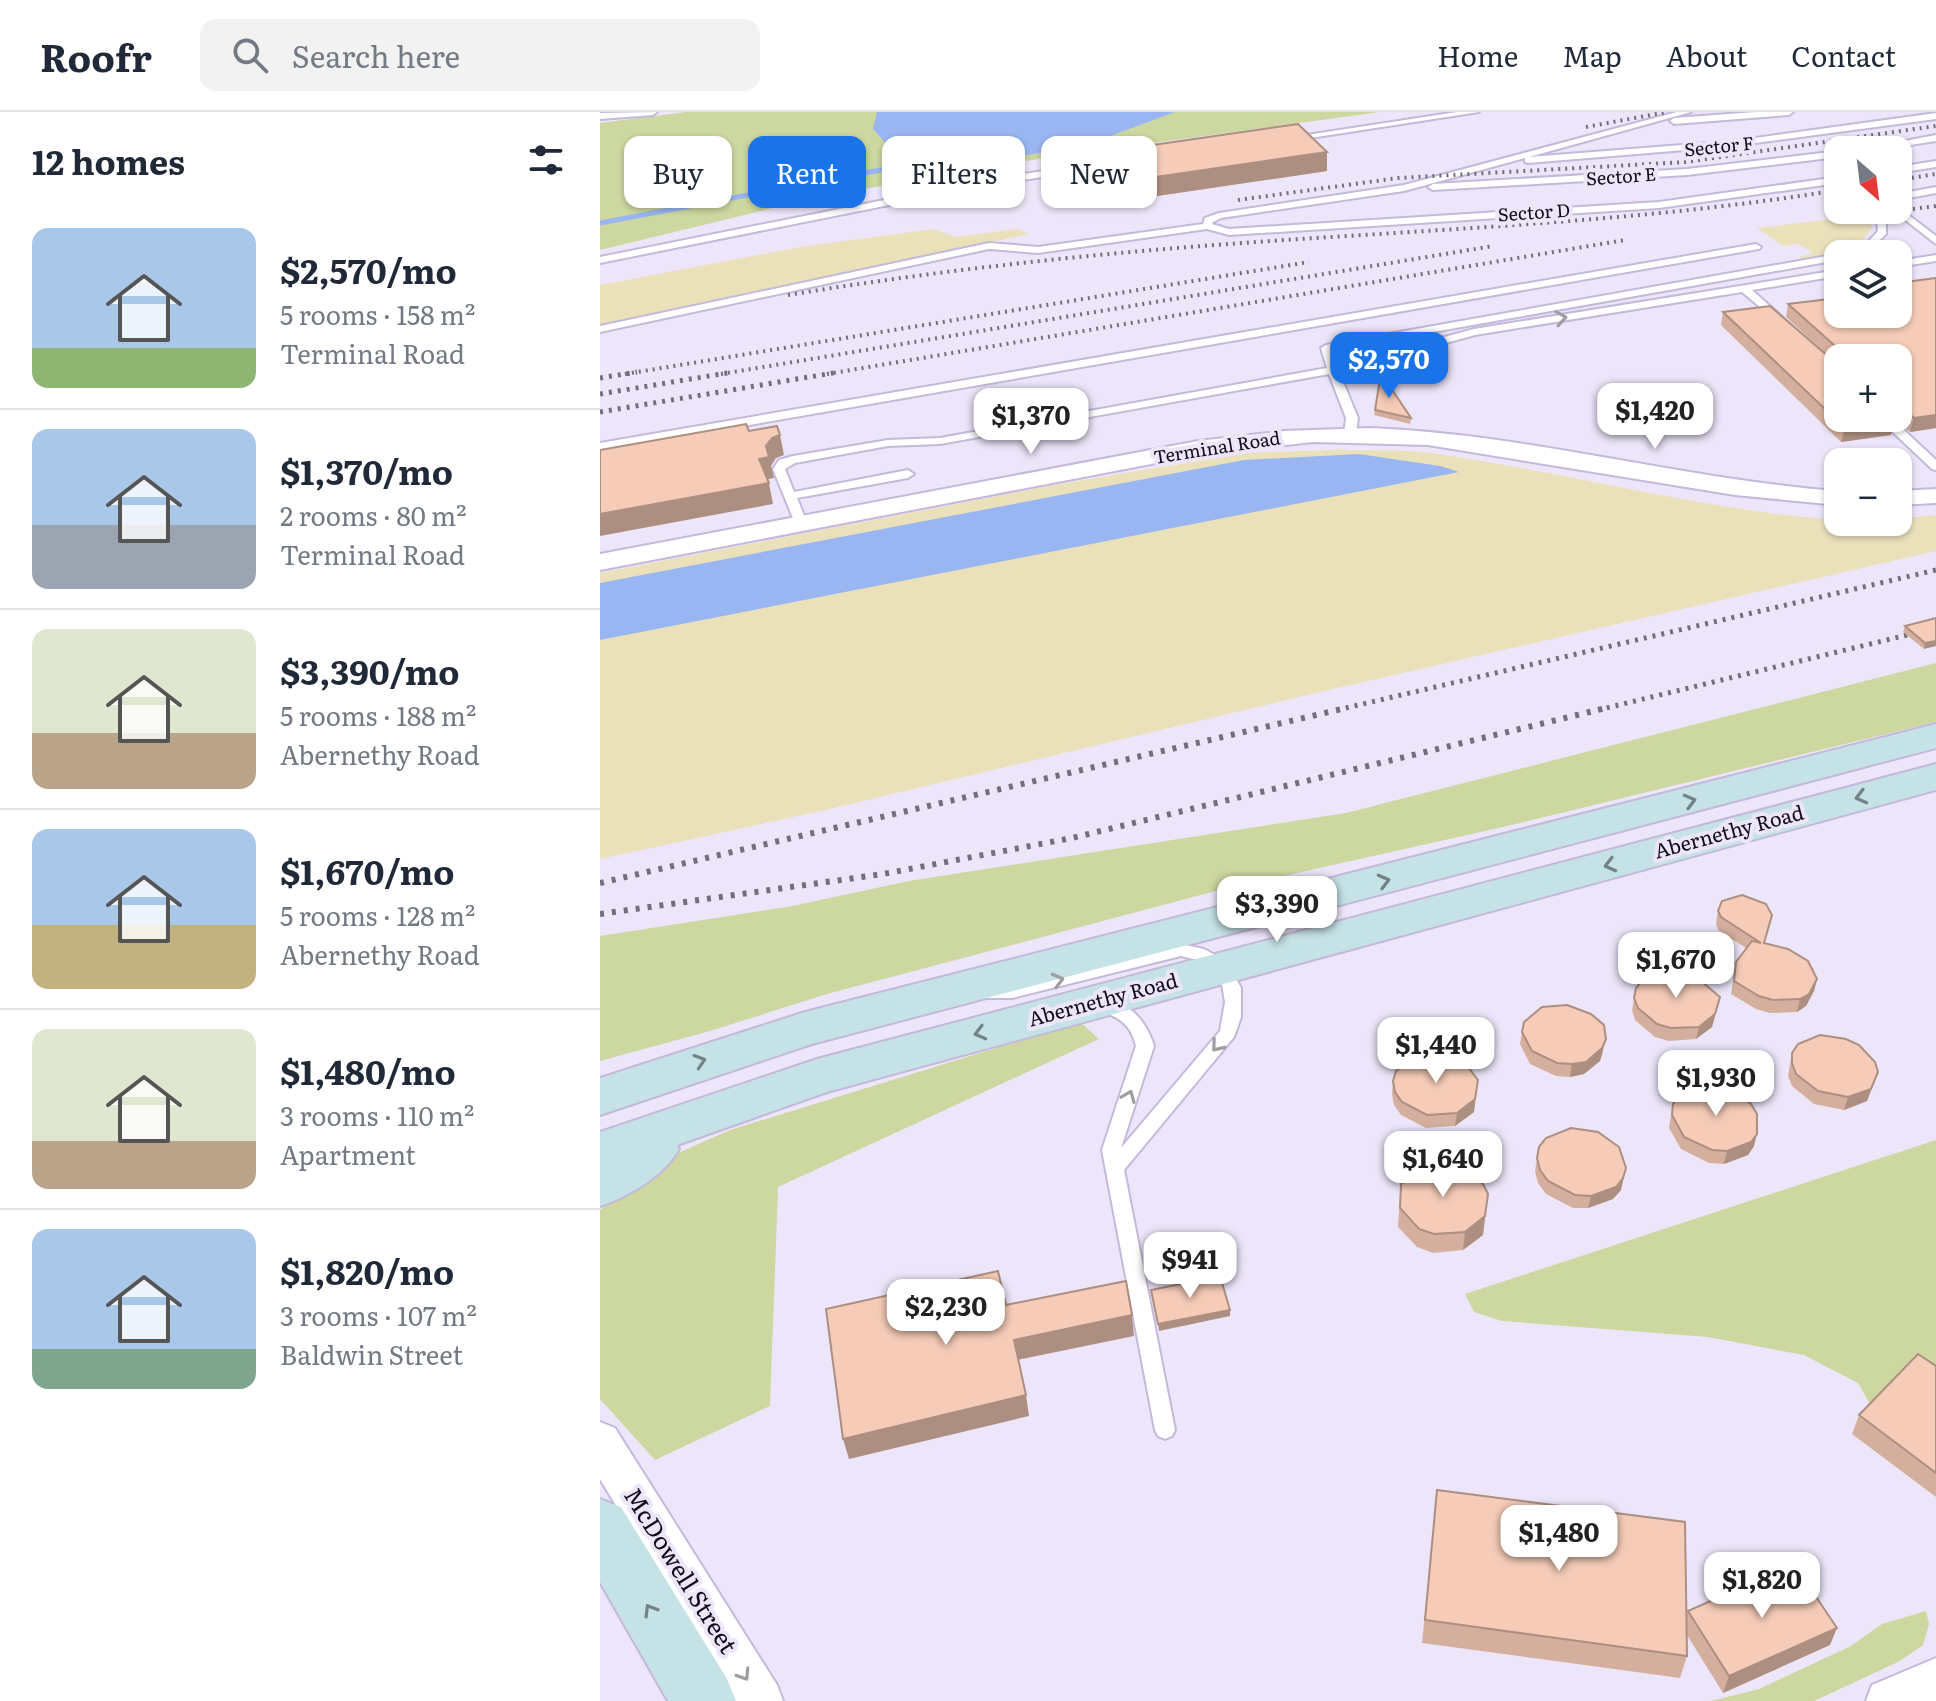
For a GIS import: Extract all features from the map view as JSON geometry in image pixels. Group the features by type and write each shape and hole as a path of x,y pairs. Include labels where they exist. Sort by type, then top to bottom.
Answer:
{"main road":[{"name":"Abernethy Road","path":"600,1097 652,1077 792,1033 898,1004 1936,736"},
{"name":"Abernethy Road","path":"600,1152 755,1096 1936,777"},
{"path":"600,1186 704,1117 755,1096"},
{"path":"600,1526 704,1701"}],"street":[{"name":"Terminal Road","path":"600,562 1210,446 1298,436 1350,434 1467,443 1739,489 1824,497"},
{"path":"1467,443 1749,478 1824,484"},
{"path":"1912,484 1936,483"},
{"path":"1912,497 1936,496"},
{"path":"600,1088 652,1077"},
{"name":"McDowell Street","path":"600,1441 760,1701"},
{"path":"1889,1701 1936,1681"}],"lane":[{"path":"600,116 653,112"},
{"path":"1276,140 1475,112"},
{"path":"600,329 989,246 1038,250 1207,226 1208,220 1219,216 1404,188 1656,123 1687,112"},
{"path":"1656,123 1789,112"},
{"name":"Sector F","path":"1500,161 1677,152 1936,116"},
{"path":"1912,142 1936,138"},
{"path":"600,260 989,182 1169,155"},
{"name":"Sector E","path":"1404,188 1617,178 1824,156"},
{"path":"1766,164 1778,171"},
{"path":"1913,168 1936,164"},
{"path":"1913,168 1931,179"},
{"path":"1789,179 1801,186"},
{"name":"Sector D","path":"1207,226 1229,232 1659,205 1824,182"},
{"path":"1912,194 1936,190"},
{"path":"1912,221 1936,241"},
{"path":"600,447 1756,247"},
{"path":"1912,262 1936,258"},
{"path":"1350,434 1352,418 1326,348 1824,259"},
{"path":"801,523 779,469 783,463 793,460 888,443 940,441 1333,370 1474,332 1824,275"},
{"path":"1745,289 1792,332"},
{"path":"1899,432 1936,466"},
{"path":"790,496 908,474"},
{"path":"898,1004 1012,992 1181,950 1197,951 1224,968 1234,990 1233,1018 1228,1033 1113,1170"},
{"path":"1071,1009 1111,1007 1135,1021 1143,1035 1143,1061 1111,1150 1165,1430"}],"green space":[{"path":"686,112 1380,112 1157,142 1157,136 1041,136 1041,159 1025,161 1025,136 882,136 882,186 866,189 866,136 748,136 748,208 773,208 600,250 600,123"},
{"path":"1936,663 1936,722 1503,827 1212,892 827,994 600,1061 600,936 792,906 909,881 1346,813"},
{"path":"1080,1022 1099,1039 778,1187 770,1406 655,1460 600,1399 600,1210 649,1166 730,1130"},
{"path":"1936,1140 1936,1390 1874,1411 1858,1383 1804,1355 1708,1337 1502,1321 1474,1312 1465,1294"},
{"path":"1926,1611 1929,1624 1923,1645 1900,1661 1814,1701 1711,1701 1759,1689 1851,1646 1882,1624"}],"sand":[{"path":"1824,220 1824,224 1870,224 1872,227 1862,240 1824,240 1824,255 1802,259 1799,257 1813,253 1799,244 1783,246 1757,228"},
{"path":"933,229 956,237 1017,229 1029,234 600,326 600,285 800,247"},
{"path":"1333,450 1431,453 1723,506 1824,518 1824,536 1912,536 1912,518 1936,515 1936,551 1320,692 821,811 600,859 600,573 1054,485 1242,453"}],"water":[{"path":"877,112 1175,112 1110,136 1041,136 1041,153 1025,155 1025,136 882,136 882,139 873,129"},
{"path":"1359,454 1440,466 1459,472 600,640 600,583 1244,460"}],"building":[{"path":"1298,124 1327,152 1157,177 1157,144"},
{"path":"1936,278 1936,415 1914,418 1912,344 1833,344 1788,304 1824,300 1824,328 1912,328 1912,281"},
{"path":"1770,306 1824,353 1824,408 1723,312"},
{"path":"1381,373 1411,418 1375,410"},
{"path":"746,424 749,431 777,426 780,435 772,438 766,446 769,457 759,459 769,483 600,514 600,450"},
{"path":"1936,618 1936,641 1925,643 1905,626"},
{"path":"1742,895 1766,904 1772,915 1764,943 1788,949 1808,961 1817,979 1809,994 1800,999 1773,1000 1759,996 1734,981 1736,962 1752,941 1761,943 1721,917 1718,911 1722,901"},
{"path":"1664,972 1690,975 1701,981 1720,997 1715,1014 1699,1027 1671,1028 1657,1024 1638,1008 1634,998 1636,988 1643,980"},
{"path":"1567,1005 1591,1014 1604,1025 1606,1039 1602,1048 1586,1062 1557,1063 1532,1051 1522,1032 1524,1022 1542,1007"},
{"path":"1820,1035 1846,1039 1859,1045 1875,1062 1878,1072 1871,1089 1848,1097 1818,1091 1796,1074 1792,1053 1798,1044"},
{"path":"1441,1054 1465,1063 1478,1080 1475,1099 1457,1113 1427,1115 1402,1102 1395,1092 1393,1081 1396,1071 1416,1056"},
{"path":"1703,1086 1729,1090 1751,1104 1757,1114 1757,1134 1751,1142 1727,1151 1712,1150 1684,1137 1672,1115 1673,1104 1680,1095"},
{"path":"1571,1128 1598,1132 1619,1147 1626,1168 1616,1187 1591,1196 1575,1195 1548,1181 1540,1170 1537,1158 1539,1147 1546,1138"},
{"path":"1449,1164 1462,1168 1483,1184 1488,1194 1485,1216 1465,1232 1434,1234 1419,1229 1400,1208 1401,1184 1421,1167"},
{"path":"998,1271 1006,1305 1126,1281 1132,1315 1014,1340 1026,1395 843,1439 826,1309"},
{"path":"1220,1276 1230,1310 1158,1324 1151,1290"},
{"path":"1918,1354 1936,1366 1936,1473 1859,1415"},
{"path":"1437,1490 1685,1522 1687,1656 1425,1620"},
{"path":"1794,1564 1837,1628 1729,1676 1688,1611"}],"waterway":[{"path":"600,223 882,170"}],"railway":[{"path":"1586,127 1667,112"},
{"path":"1238,200 1398,178 1686,162 1936,126"},
{"path":"1912,178 1936,174"},
{"path":"788,295 898,278 1062,259 1228,244 1610,218 1824,192"},
{"path":"1913,209 1936,206"},
{"path":"827,374 1625,240"},
{"path":"721,374 1493,246"},
{"path":"625,374 1309,262"},
{"path":"600,378 637,372"},
{"path":"600,394 733,372"},
{"path":"600,412 839,372"},
{"path":"1337,710 1936,570"},
{"path":"1598,710 1936,628"},
{"path":"600,883 1346,708"},
{"path":"600,914 883,874 1072,838 1606,708"}]}
